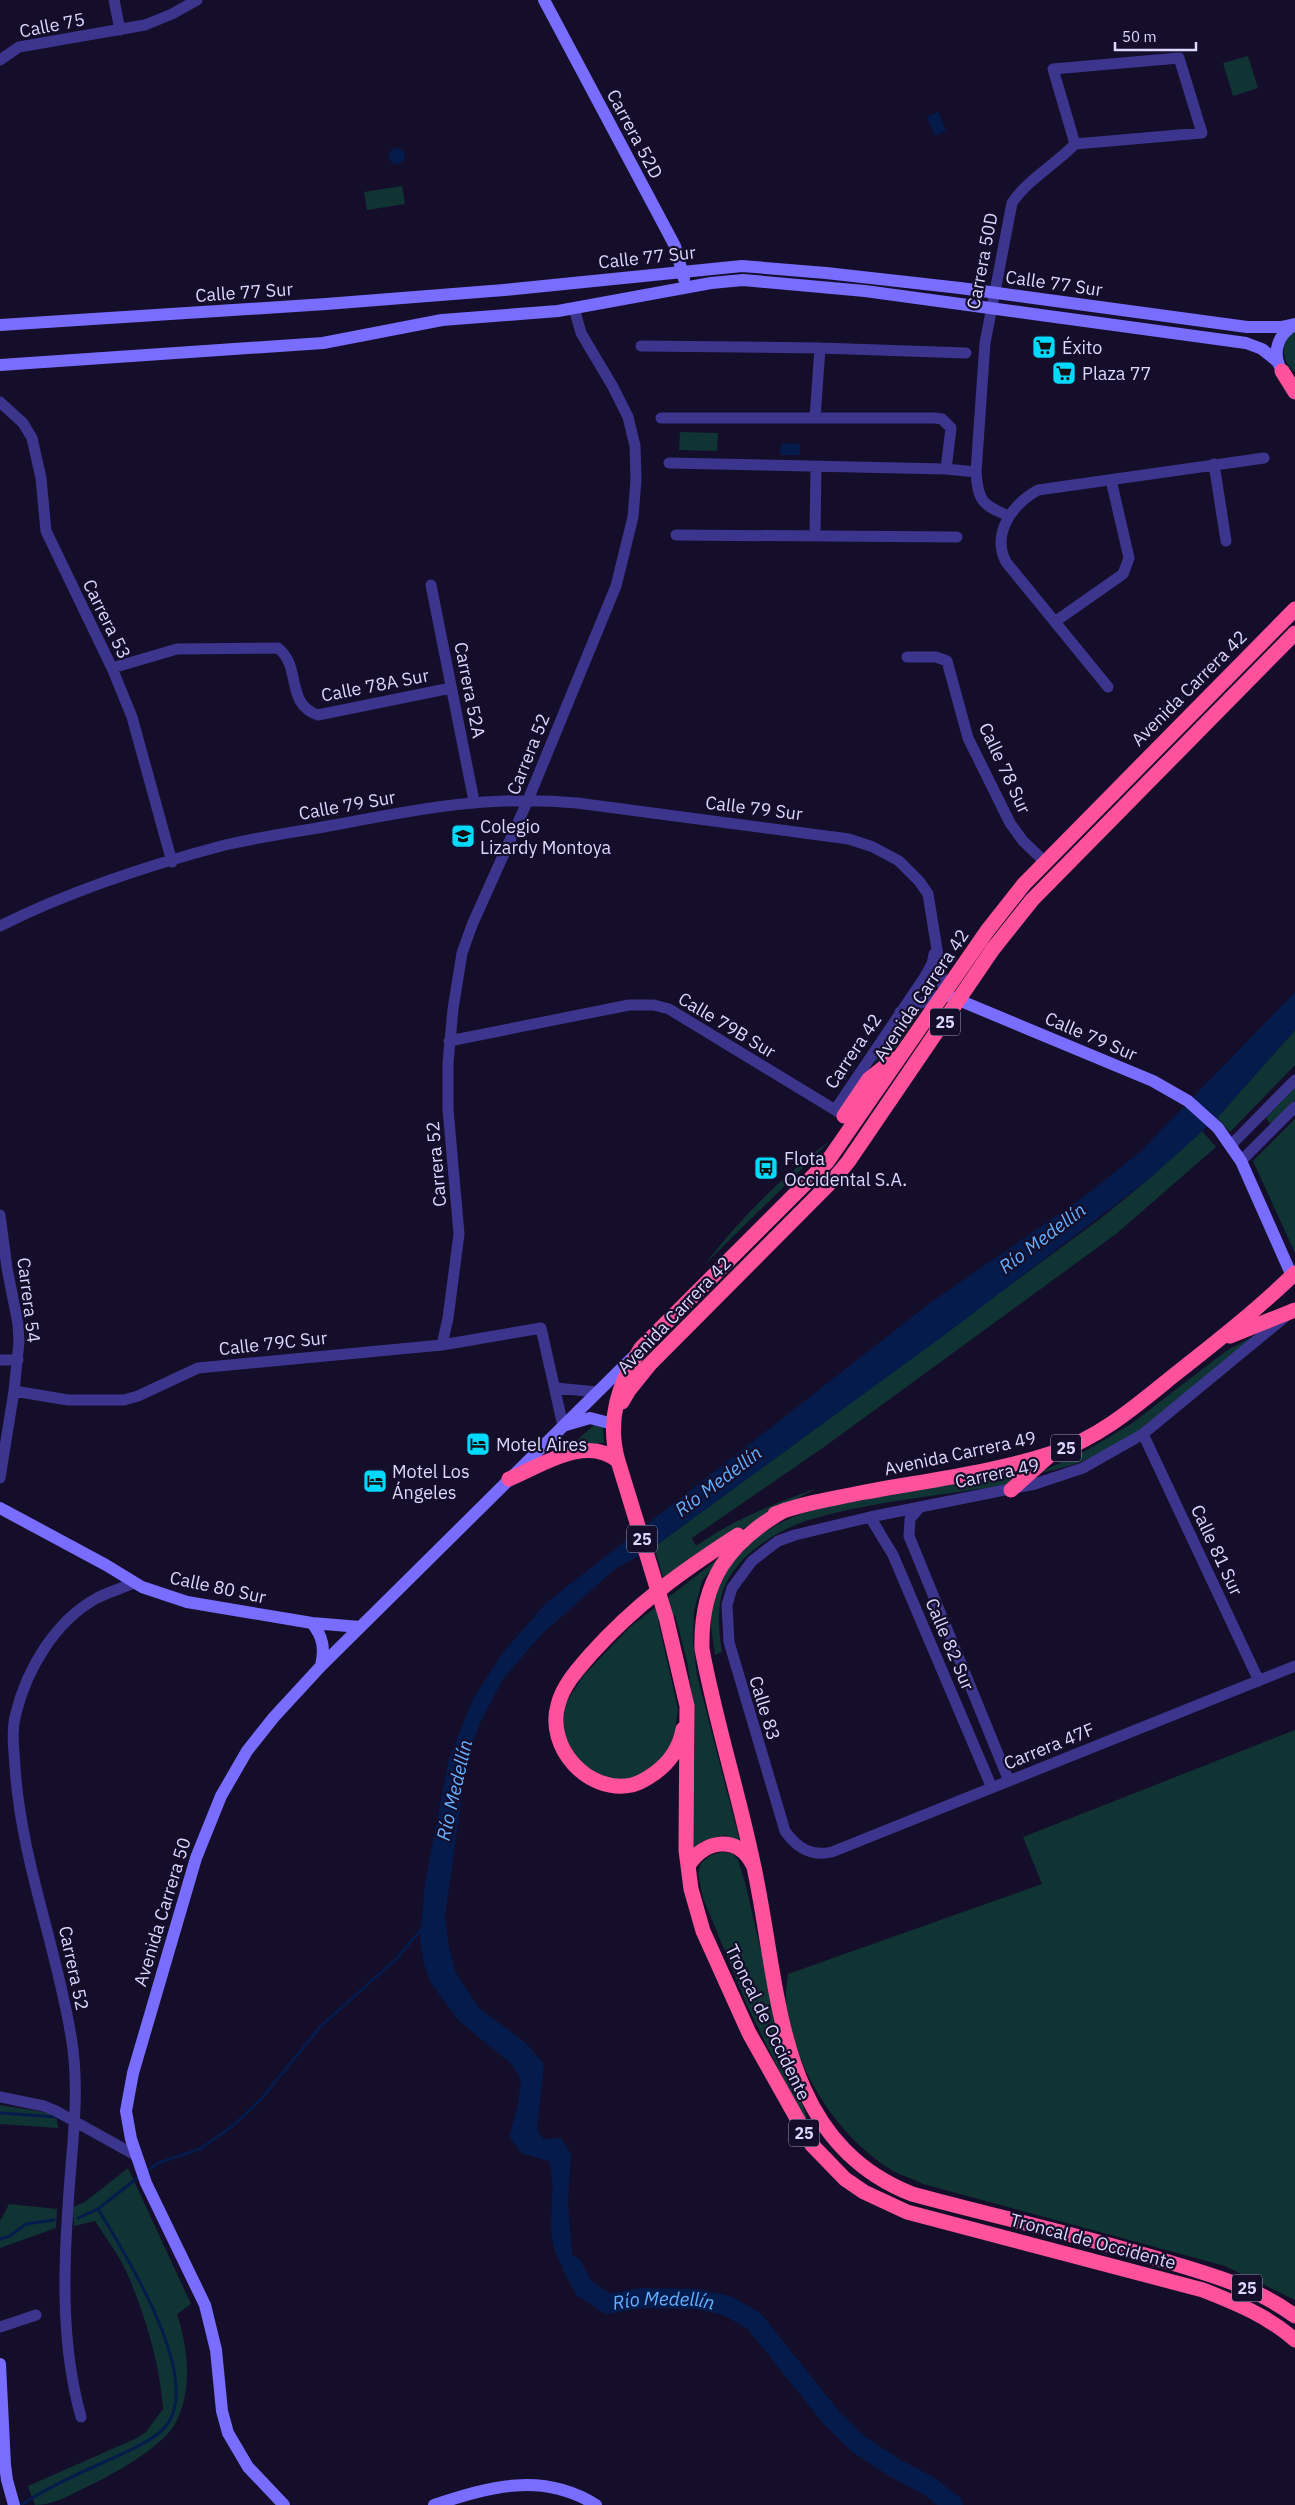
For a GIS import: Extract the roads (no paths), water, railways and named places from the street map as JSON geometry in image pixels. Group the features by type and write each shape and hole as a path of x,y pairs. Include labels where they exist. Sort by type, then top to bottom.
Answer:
{"highway":[{"path":"1280,366 1295,392"},
{"name":"Avenida Carrera 42","path":"613,1424 623,1380 642,1348 813,1179 845,1116 869,1104 1006,906 1045,862 1295,609"},
{"name":"Avenida Carrera 42","path":"613,1424 629,1390 650,1364 833,1180 848,1162 993,949 1048,882 1295,633"},
{"path":"845,1116 869,1079 908,1046"},
{"path":"869,1104 915,1065"},
{"name":"Avenida Carrera 49","path":"784,1510 1052,1454 1087,1440 1106,1428 1219,1340 1294,1275"},
{"path":"1219,1340 1295,1310"},
{"name":"Troncal de Occidente","path":"613,1424 614,1448 666,1618 687,1706 686,1825 688,1866 692,1889 704,1931 749,2033 812,2145 845,2179 885,2204 907,2212 1203,2290 1262,2316 1295,2340"},
{"path":"509,1479 579,1451 602,1451 618,1461"},
{"path":"1011,1490 1052,1454"},
{"path":"687,1706 682,1736 676,1751 663,1767 645,1780 632,1785 610,1784 588,1777 575,1767 565,1754 558,1738 556,1724 558,1705 565,1688 610,1634 644,1600 669,1582 750,1527 784,1510"},
{"name":"Troncal de Occidente","path":"784,1510 749,1533 729,1553 716,1573 707,1596 702,1634 705,1665 755,1874 788,2046 815,2112 835,2142 856,2163 892,2186 912,2194 1112,2245 1231,2281 1259,2294 1295,2316"},
{"path":"688,1866 694,1856 702,1849 713,1844 724,1844 736,1847 745,1854 752,1863 755,1874"}],"street":[{"path":"114,0 120,30"},
{"name":"Calle 75","path":"0,60 19,47 145,25 172,14 197,0"},
{"name":"Carrera 52D","path":"544,0 671,238 683,271 686,287"},
{"path":"1179,58 1202,133 1075,144 1053,69 1179,58"},
{"name":"Carrera 50D","path":"1009,516 989,508 981,500 977,491 976,472 985,343 991,308 1012,203 1019,191 1051,168 1075,144"},
{"name":"Calle 77 Sur","path":"0,325 326,304 548,286 742,266 826,273 994,293 1247,327 1281,328 1295,325"},
{"name":"Calle 77 Sur","path":"0,365 323,343 442,320 574,308 686,287 742,280 865,291 1246,343 1262,349 1295,380"},
{"name":"Carrera 52","path":"442,1345 448,1318 460,1234 448,1109 449,1041 462,953 472,925 528,800 616,586 633,517 635,446 628,417 613,387 581,333 574,308"},
{"path":"1280,366 1278,343 1283,334 1295,325"},
{"path":"641,346 820,348 966,353"},
{"path":"815,418 820,348"},
{"name":"Carrera 53","path":"0,402 23,423 32,438 41,478 46,531 112,668 141,746 172,862"},
{"path":"661,418 942,419 951,428 952,435 946,469"},
{"path":"1108,687 1056,620 1011,568 1000,550 1000,540 1009,516 1021,502 1038,490 1264,458"},
{"path":"669,463 946,469 976,472"},
{"path":"1214,464 1226,540"},
{"path":"815,535 816,466"},
{"path":"1056,620 1123,574 1128,566 1129,558 1111,480"},
{"path":"676,535 815,535 866,538 957,537"},
{"name":"Carrera 52A","path":"431,585 474,801"},
{"name":"Calle 78A Sur","path":"112,668 178,649 278,648 285,654 289,663 300,704 308,712 318,715 451,688"},
{"name":"Calle 78 Sur","path":"907,657 936,657 948,661 968,738 1010,823 1023,841 1045,862"},
{"name":"Calle 79 Sur","path":"0,926 71,894 241,842 474,801 528,800 577,802 849,839 873,847 899,861 919,880 928,894 944,993 1171,1090 1188,1101 1218,1128 1242,1161 1294,1275"},
{"name":"Carrera 42","path":"845,1116 900,1012 928,971 936,950"},
{"name":"Carrera 42","path":"900,1012 944,993"},
{"name":"Calle 79B Sur","path":"449,1041 629,1005 654,1005 669,1009 845,1116"},
{"path":"1231,1145 1295,1080"},
{"path":"1242,1161 1295,1107"},
{"path":"1259,1118 1264,1127 1271,1131"},
{"name":"Carrera 54","path":"0,1216 7,1268 18,1324 18,1360 0,1478"},
{"name":"Carrera 49","path":"752,1561 778,1541 870,1517 1011,1490 1054,1479 1083,1468 1143,1434 1295,1310"},
{"name":"Calle 79C Sur","path":"14,1391 68,1400 124,1400 138,1396 198,1368 442,1345 541,1328 556,1388"},
{"name":"Avenida Carrera 50","path":"284,2505 248,2467 228,2433 222,2411 216,2350 205,2305 146,2183 137,2160 127,2124 127,2097 140,2042 183,1898 205,1834 221,1796 247,1750 274,1717 321,1666 642,1348"},
{"path":"0,1360 18,1360"},
{"path":"563,1426 556,1388 597,1392"},
{"name":"Avenida Carrera 50","path":"563,1426 590,1418 613,1424"},
{"name":"Calle 81 Sur","path":"1143,1434 1258,1681"},
{"name":"Calle 82 Sur","path":"920,1507 910,1519 909,1536 1009,1781"},
{"name":"Calle 80 Sur","path":"0,1508 106,1565 134,1583 186,1602 252,1608 312,1623 360,1627"},
{"name":"Calle 82 Sur","path":"870,1517 893,1555 992,1788"},
{"name":"Calle 83","path":"752,1561 732,1588 727,1604 728,1642 785,1831 798,1846 815,1854"},
{"name":"Carrera 52","path":"81,2417 73,2387 65,2308 68,2208 76,2120 72,2036 17,1798 13,1728 29,1672 50,1642 81,1609 96,1599 134,1583"},
{"path":"312,1623 320,1634 323,1645 321,1666"},
{"name":"Carrera 47F","path":"815,1854 832,1852 1295,1666"},
{"path":"0,2097 44,2106 76,2120 137,2160"},
{"path":"0,2327 36,2315"},
{"path":"0,2364 5,2465 13,2500"},
{"path":"434,2505 475,2492 523,2485 548,2485 567,2491 596,2505"}],"water":[{"path":"938,112 946,130 935,136 927,117"},
{"path":"397,148 403,150 405,156 403,162 397,164 391,162 389,156 391,150"},
{"path":"781,443 800,444 800,455 780,455"},
{"path":"1295,992 1295,1030 1217,1118 1149,1179 950,1331 654,1547 614,1570 541,1635 503,1679 481,1721 467,1759 445,1917 449,1947 456,1973 479,2008 526,2043 544,2064 537,2129 543,2139 561,2138 571,2154 568,2202 572,2255 592,2285 579,2291 561,2264 553,2243 551,2220 552,2184 549,2161 523,2154 509,2137 518,2104 521,2079 510,2063 459,2021 430,1981 424,1964 420,1941 425,1883 449,1758 473,1699 501,1655 546,1603 930,1303 1082,1198 1140,1152"}],"waterway":[{"path":"146,2172 158,2163 200,2149 234,2125 262,2098 320,2027 396,1959 422,1929"},
{"path":"0,2113 57,2117"},
{"path":"78,2218 98,2209 141,2175"},
{"path":"21,2505 42,2492 147,2441 159,2433 173,2413 176,2386 170,2355 158,2321 126,2256 98,2209"},
{"path":"0,2239 10,2236 26,2224 54,2220"},
{"name":"Río Medellín","path":"572,2266 584,2288 608,2304 641,2298 697,2299 728,2306 754,2321 830,2416 857,2443 895,2468 929,2486 953,2505"}],"place":[{"name":"Éxito","path":"1044,347"},
{"name":"Plaza 77","path":"1064,373"},
{"name":"Colegio Lizardy Montoya","path":"463,836"},
{"name":"Flota Occidental S.A.","path":"766,1168"},
{"name":"Motel Aires","path":"478,1444"},
{"name":"Motel Los Ángeles","path":"375,1481"}]}
